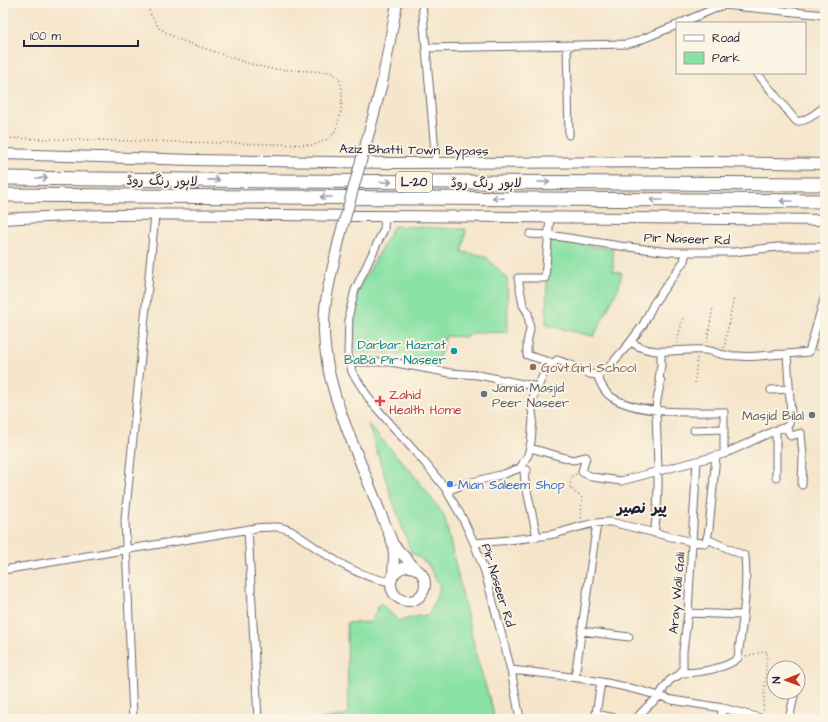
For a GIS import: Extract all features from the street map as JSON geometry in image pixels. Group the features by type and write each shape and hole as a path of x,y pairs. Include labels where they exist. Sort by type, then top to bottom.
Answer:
{"highway":[{"name":"لاہور رنگ روڈ","path":"3,178 825,184"},
{"name":"لاہور رنگ روڈ","path":"3,195 825,201"}],"street":[{"path":"393,544 414,567 423,574 426,585 424,590 412,601 401,600 393,592 393,544 343,419 328,369 324,332 328,291 340,236 382,83 397,3"},
{"path":"422,3 436,163"},
{"path":"683,22 722,4 825,15"},
{"path":"426,48 635,42 676,25"},
{"path":"567,45 569,135"},
{"path":"758,74 796,121 799,122 806,119 825,106"},
{"name":"Aziz Bhatti Town Bypass","path":"3,154 193,160 436,163 718,162 825,164"},
{"path":"133,719 125,519 155,215"},
{"path":"3,219 57,216 155,215 825,220"},
{"name":"Pir Naseer Rd","path":"385,216 384,229 355,290 349,314 348,354 352,372 372,403 426,463 447,492 474,542 485,572 511,670 520,719"},
{"path":"550,217 545,278 518,278 523,305 528,313 530,329 527,343 527,355 553,363"},
{"name":"Pir Naseer Rd","path":"530,234 549,235 670,252 734,252 778,248 825,247"},
{"path":"447,492 464,484 504,474 520,468 528,455 530,448 533,419 531,402 546,371 557,360 590,374 597,375 607,369 631,342 643,325 654,303 684,260 686,252"},
{"path":"631,342 648,351 661,352 706,350 723,354 748,356 809,352 825,296"},
{"path":"654,533 657,515 658,472 656,410 661,381 659,379 661,352"},
{"path":"530,448 572,460 586,457 582,472 592,477 621,481 724,454 776,430 786,427 789,424 791,415 787,354"},
{"path":"350,362 391,362 450,373 478,375 538,387"},
{"path":"597,375 608,395 624,403 656,410 697,413 724,412 724,454"},
{"path":"771,390 789,389"},
{"path":"786,427 790,436 801,434 803,456 802,485"},
{"path":"694,430 724,429"},
{"path":"776,430 776,477"},
{"path":"636,719 641,712 657,700 670,680 681,673 709,670 733,663 738,658 746,568 745,556 707,539 716,456"},
{"path":"474,542 506,541 537,537 601,522 611,522 692,542 697,462"},
{"path":"527,470 524,472 525,481 537,537"},
{"path":"575,677 597,523"},
{"path":"3,570 248,529 274,526 283,527 360,574 380,580 392,579"},
{"path":"248,529 258,719"},
{"name":"Aray Wali Gali","path":"681,673 683,669 683,651 688,613 692,542 706,542 707,539"},
{"path":"392,579 399,569 404,567 414,567"},
{"path":"688,613 742,615"},
{"path":"582,631 629,637"},
{"path":"511,670 575,677 601,682 672,700 723,708 764,719"},
{"path":"601,682 596,714 619,719"},
{"path":"789,719 793,700"},
{"path":"720,719 723,708"}],"path":[{"path":"3,138 314,145 325,141 334,134 339,121 342,86 338,77 330,72 270,69 247,63 177,39 159,28 151,15 147,5 148,3"},
{"path":"723,354 734,297"},
{"path":"706,350 712,307"},
{"path":"675,351 683,317"},
{"path":"695,383 697,350"},
{"path":"581,527 582,498 570,488 571,476 582,472"},
{"path":"738,658 766,651 764,719"}],"green space":[{"path":"394,226 466,229 462,252 485,256 507,278 508,332 471,333 465,337 446,336 438,361 396,354 355,353 352,331 357,292"},
{"path":"548,240 613,249 613,271 622,273 618,289 594,336 546,325"},
{"path":"368,424 413,474 444,515 477,658 493,710 494,719 318,719 348,715 347,623 371,622 380,603 399,621 429,614 440,588 428,564 411,552"}],"place":[{"name":"Darbar Hazrat BaBa Pir Naseer","path":"454,351"},
{"name":"Govt.Girl School","path":"533,367"},
{"name":"Jamia Masjid Peer Naseer","path":"484,394"},
{"name":"Zahid Health Home","path":"380,401"},
{"name":"Masjid Bilal","path":"812,415"},
{"name":"Mian Saleem Shop","path":"450,484"}],"district":[{"name":"پیر نصیر","path":"642,508"}]}
